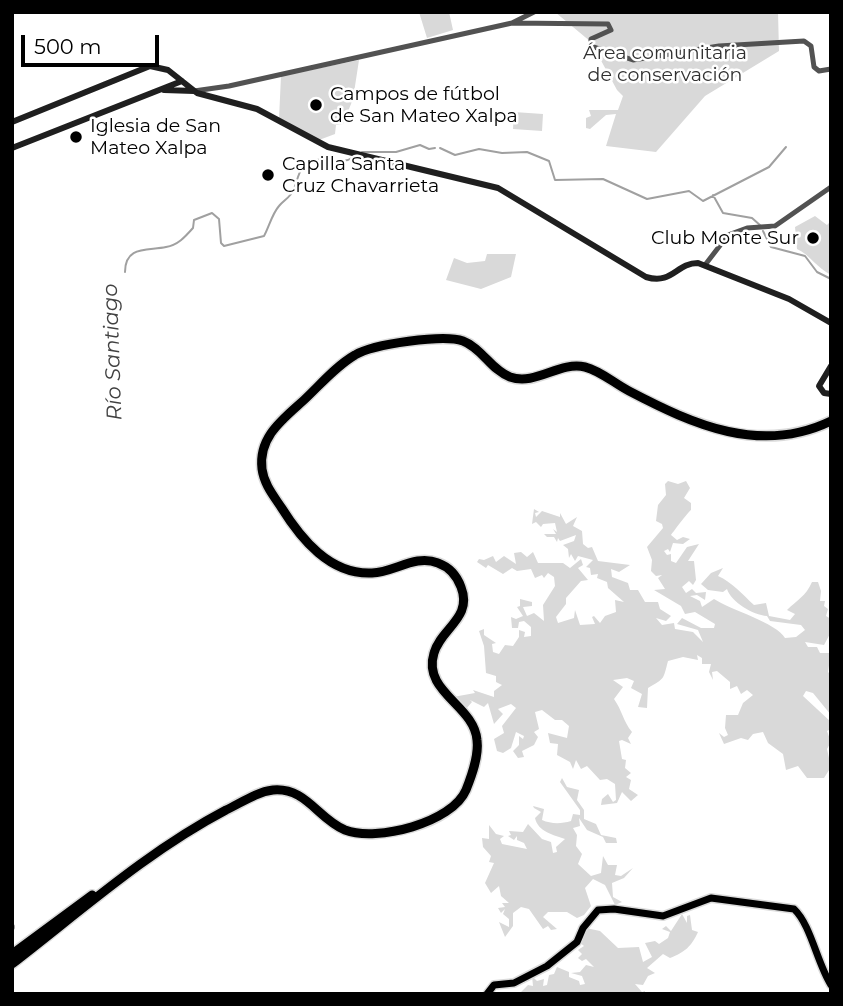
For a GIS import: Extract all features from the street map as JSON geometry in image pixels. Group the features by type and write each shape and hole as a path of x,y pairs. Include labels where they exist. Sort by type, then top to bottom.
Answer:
{"highway":[{"path":"12,955 176,832 260,789 278,786 298,790 339,823 365,830 433,817 453,804 462,790 474,749 473,735 464,717 434,685 429,665 434,645 458,613 460,595 455,581 440,567 426,563 375,575 361,575 339,569 301,542 265,488 259,473 260,450 268,432 349,355 369,346 455,336 471,341 511,374 529,375 572,363 587,365 659,401 741,433 800,430 831,420"},
{"path":"12,955 187,830 268,791 300,795 338,826 361,833 436,819 456,806 466,790 477,751 476,732 465,713 437,684 432,670 437,646 457,622 463,607 462,589 457,578 444,566 424,560 379,572 360,573 345,568 306,544 263,476 262,454 270,433 353,356 392,345 456,339 472,346 499,371 512,377 530,379 572,366 590,369 640,396 734,435 797,434 831,420"},
{"path":"12,964 134,869"}],"main road":[{"path":"12,122 150,66 163,67 194,91"},
{"path":"12,148 182,81"},
{"path":"163,90 194,91 257,109 328,147 498,188 646,277 667,278 691,263 705,265 789,299 831,323"},
{"path":"831,366 820,382 824,393 831,394"},
{"path":"487,994 494,985 513,983 547,966 577,942 583,928 598,910 609,908 663,916 708,898 794,909 802,917 817,961 831,985"}],"street":[{"path":"512,23 534,12"},
{"path":"194,91 229,86 512,23 608,24 611,30 591,39 591,46 633,60 719,46 804,41 811,46 813,65 817,69 831,69"},
{"path":"705,265 728,235 747,228 762,229 779,223 831,187"},
{"path":"820,382 831,377"}],"green space":[{"path":"419,12 449,12 453,30 427,38"},
{"name":"Área comunitaria de conservación","path":"555,12 778,12 779,51 705,96 656,152 606,146 616,114 606,115 590,129 586,128 586,118 591,116 589,110 618,110 623,96 617,90 591,42"},
{"name":"Campos de fútbol de San Mateo Xalpa","path":"359,60 353,99 343,124 336,125 335,134 319,140 279,119 281,76"},
{"path":"514,112 543,114 542,131 513,129"},
{"name":"Club Monte Sur","path":"815,216 827,225 831,221 831,275 797,249 795,227"},
{"path":"487,254 516,254 511,277 481,289 446,280 454,258 467,263 485,261"},
{"path":"668,481 678,484 686,481 690,488 684,498 691,503 691,510 671,535 677,540 683,537 690,539 683,544 673,543 670,552 668,549 664,551 667,555 671,554 671,561 676,563 687,547 699,544 688,561 694,561 696,580 693,585 689,581 682,587 686,593 692,589 696,593 706,592 705,600 697,595 690,596 700,601 702,607 714,599 764,622 785,638 796,637 805,630 801,625 770,621 767,616 743,607 727,589 723,592 708,590 701,584 711,573 723,568 718,576 733,585 754,605 766,603 769,616 790,620 795,614 787,610 812,582 818,582 820,601 825,601 824,606 828,609 826,616 831,619 831,632 824,645 805,642 808,647 817,647 820,653 831,653 828,672 831,675 831,715 813,693 806,691 803,696 831,722 831,729 827,731 831,742 827,749 831,767 824,778 807,778 798,766 786,770 783,754 768,743 763,732 753,734 748,740 741,738 724,744 719,733 724,737 728,735 725,728 726,715 738,715 743,703 753,695 747,690 741,694 737,686 730,689 730,682 717,671 712,672 713,680 709,672 711,664 702,664 702,658 697,655 698,660 683,657 668,661 662,678 648,688 647,708 638,707 642,694 631,688 634,681 627,678 613,680 623,687 614,699 632,732 628,738 631,744 619,741 622,759 626,760 625,768 631,773 626,777 631,780 629,789 638,795 631,801 622,792 617,803 601,805 602,799 608,794 613,802 616,800 615,784 607,779 600,780 587,766 581,769 576,760 573,769 570,762 557,755 558,744 550,743 548,733 567,738 569,726 562,720 555,720 542,710 535,712 539,729 534,732 538,737 534,745 522,751 524,757 518,758 513,751 519,745 519,736 523,739 524,736 516,732 511,748 503,753 497,751 494,739 504,733 502,726 516,708 511,704 498,709 503,714 494,724 488,703 484,707 470,700 472,702 466,709 453,697 475,693 473,690 494,697 494,691 502,685 496,682 496,676 486,673 484,646 479,631 484,629 484,635 496,643 492,644 493,652 499,654 505,645 513,646 519,637 519,630 525,632 524,637 531,636 531,627 524,621 519,622 518,628 512,628 511,617 516,619 523,616 517,607 520,606 520,599 532,602 532,606 523,607 527,616 534,613 544,621 543,605 555,586 554,577 548,573 544,578 542,575 535,578 531,569 517,571 512,568 503,574 488,565 486,568 477,562 479,559 493,556 496,562 504,556 516,564 514,553 521,552 527,557 533,552 538,563 563,563 570,568 581,559 583,565 578,568 588,580 581,581 566,598 566,604 556,617 558,623 574,618 575,610 580,625 595,624 592,617 594,616 600,623 605,616 616,612 615,600 624,602 608,588 607,582 597,578 598,574 591,575 590,568 586,567 593,560 578,556 575,561 571,554 569,558 568,549 563,545 574,541 576,535 560,541 558,538 557,542 554,537 547,537 544,534 556,534 553,529 557,532 555,523 543,524 541,527 536,522 532,524 534,509 539,512 535,513 536,517 542,511 560,517 560,513 566,524 577,517 573,526 582,531 583,544 588,548 592,547 598,561 630,565 619,572 611,569 612,577 628,583 630,590 638,590 645,602 658,602 660,609 671,616 666,621 656,618 662,625 674,623 675,629 693,632 703,642 698,630 677,624 682,618 701,628 714,628 715,624 695,612 685,614 681,606 654,590 665,589 658,578 662,575 656,576 651,571 652,560 647,547 663,528 662,524 656,521 658,505 666,495 665,484"},
{"path":"562,778 567,787 579,790 577,800 584,810 584,819 596,824 601,835 616,838 617,843 606,843 603,837 587,830 579,818 580,826 573,828 577,835 576,846 582,854 578,864 591,876 601,873 603,856 608,865 617,865 615,875 621,876 633,868 624,878 612,883 613,897 622,902 615,905 605,885 593,879 585,888 591,906 584,915 577,918 567,912 548,912 543,917 557,929 551,930 548,926 543,929 529,909 521,907 513,913 513,926 505,937 499,922 509,927 509,919 503,914 505,909 501,913 498,908 505,907 502,903 509,903 501,896 499,886 491,893 485,883 494,863 489,862 491,856 483,847 482,838 489,839 489,825 496,834 504,836 500,839 502,844 527,849 524,843 517,840 517,836 514,840 508,836 511,835 509,831 523,832 528,824 542,839 551,842 553,853 557,852 556,847 565,839 539,827 535,818 541,812 533,806 544,809 542,820 549,822 567,822 571,821 573,814 580,815 580,810 560,782"},
{"path":"682,914 687,923 687,916 690,915 692,930 698,932 684,951 670,958 663,954 647,968 655,973 648,976 643,985 635,984 642,992 645,991 645,994 521,992 528,985 533,986 532,976 537,981 544,979 543,986 547,985 549,975 554,974 557,967 569,972 569,977 579,981 580,985 585,984 582,976 571,973 580,972 586,965 594,967 586,959 582,961 578,958 582,954 578,950 584,946 579,942 586,928 600,931 618,948 639,947 643,962 652,957 645,943 655,941 659,944 668,938 670,932 662,929 666,926 671,931"}],"waterway":[{"name":"Río Santiago","path":"362,152 396,152 420,145 429,149 435,148"},
{"name":"Río Santiago","path":"440,148 455,155 479,149 502,153 527,152 549,161 555,180 603,179 647,199 689,191 703,201 769,167 786,147"},
{"name":"Río Santiago","path":"125,272 126,263 133,253 174,244 193,228 194,220 212,213 219,219 221,243 224,246 264,236 274,213 293,192 300,171 306,164 321,159 344,161 354,157"},
{"path":"713,195 723,213 752,218 761,226"},
{"path":"763,231 771,247 805,256 817,272 831,279"}],"place":[{"name":"Campos de fútbol de San Mateo Xalpa","path":"316,105"},
{"name":"Iglesia de San Mateo Xalpa","path":"76,137"},
{"name":"Capilla Santa Cruz Chavarrieta","path":"268,175"},
{"name":"Club Monte Sur","path":"813,238"}]}
